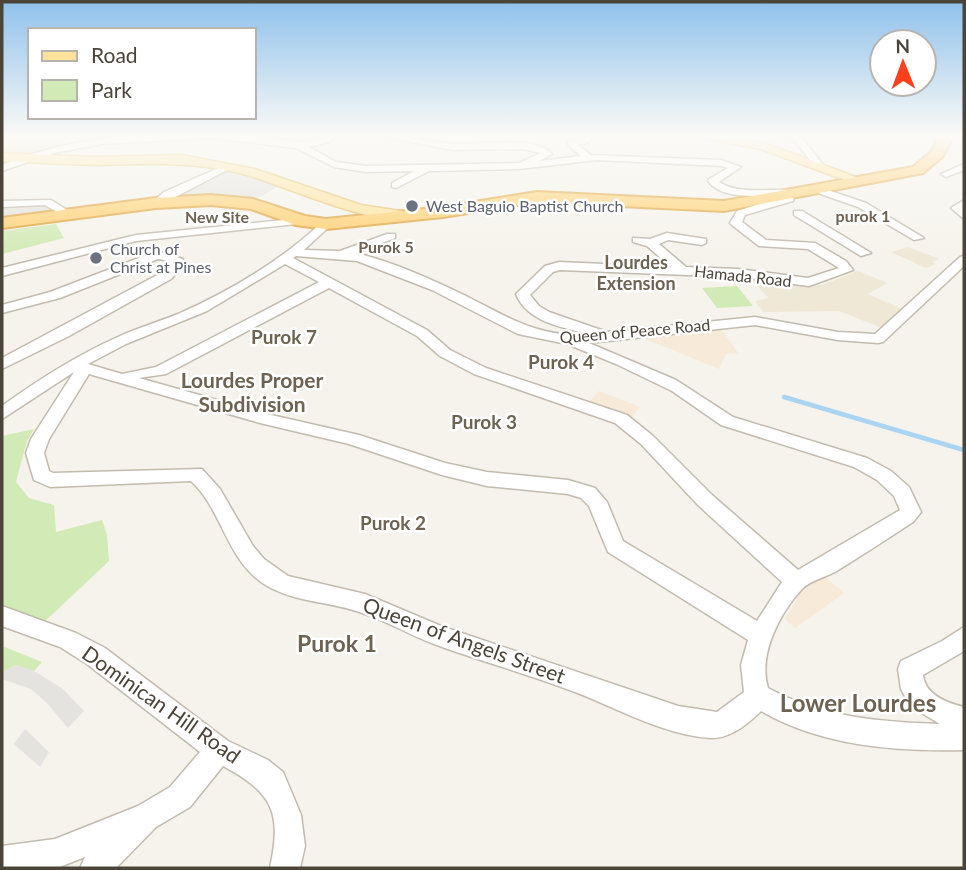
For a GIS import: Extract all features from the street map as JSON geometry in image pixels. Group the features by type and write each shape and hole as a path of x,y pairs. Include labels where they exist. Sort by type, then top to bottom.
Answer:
{"highway":[{"path":"868,176 879,177"},
{"path":"2,223 156,203 233,201 302,221 327,224 357,216 407,216 537,197 710,206 785,196 888,176"}],"main road":[{"path":"264,176 357,216"},
{"path":"846,176 858,180"}],"street":[{"path":"156,203 161,197 211,176"},
{"path":"396,186 414,176"},
{"path":"723,176 713,181 723,189 785,196"},
{"path":"816,189 862,205 918,238"},
{"name":"Hamada Road","path":"608,335 539,314 529,307 523,294 549,269 559,266 682,270 816,282 847,270 838,261 810,246 763,243 736,223 741,213 785,196"},
{"path":"2,204 47,202 71,215"},
{"path":"964,203 956,208 964,216"},
{"path":"798,213 865,253 838,261"},
{"path":"2,272 136,238 302,221"},
{"path":"6,404 89,369 123,341 188,314 287,255 327,224"},
{"path":"340,255 391,236"},
{"path":"651,243 667,236 702,241"},
{"path":"637,240 651,243 682,270"},
{"path":"2,309 64,291 157,255 177,259 174,269 166,276 2,364"},
{"path":"287,255 328,283 422,333 445,353 480,371 621,419 648,440 705,499 778,562 795,581"},
{"name":"Queen of Peace Road","path":"287,255 358,257 481,309 518,331 546,338 570,340 755,321 838,336 878,339 964,260"},
{"path":"946,276 964,280"},
{"path":"89,369 142,375 160,371 328,283"},
{"path":"570,340 672,384 728,421 829,452 876,471 909,501 911,512 906,517 825,567 795,581 760,635 752,667 753,683 758,696 772,705 849,729 929,738 964,737"},
{"path":"89,369 267,419 353,439 442,469 488,479 568,486 588,493 597,502 615,546 760,635"},
{"name":"Queen of Angels Street","path":"89,369 40,439 35,453 41,475 50,480 195,474 209,490 242,549 257,567 271,578 320,595 363,603 436,635 639,704 713,726 734,719 758,696"},
{"name":"Dominican Hill Road","path":"2,616 68,640 96,656 219,750 258,770 273,782 287,815 290,846 285,868"},
{"path":"964,637 950,649 910,669 909,680 922,700 932,708 964,720"},
{"path":"2,861 55,854 146,817 180,797 219,750"},
{"path":"94,868 146,817"}],"shaded area":[{"path":"214,176 249,176 280,186 253,200 165,198"},
{"path":"43,203 52,210 2,218 2,206"},
{"path":"908,247 939,259 932,262 936,264 926,268 891,252"},
{"path":"858,271 887,283 868,294 902,309 882,328 839,311 763,312 755,301 769,298 748,277 822,285"},
{"path":"721,329 738,353 726,354 719,369 638,336"},
{"path":"599,391 640,407 629,420 588,403"},
{"path":"824,576 844,593 795,628 785,619 802,591"},
{"path":"16,665 34,671 63,689 84,711 68,728 31,689 2,679 2,672"},
{"path":"25,729 49,752 40,767 14,744"}],"green space":[{"path":"56,224 64,238 2,254 2,231"},
{"path":"737,286 753,306 717,308 702,288"},
{"path":"34,429 27,441 16,482 29,498 54,505 56,532 102,520 107,535 109,561 40,626 2,611 2,436"},
{"path":"2,646 42,662 34,671 16,665 2,672"}],"waterway":[{"path":"784,397 964,450"}],"place":[{"name":"West Baguio Baptist Church","path":"412,206"},
{"name":"Church of Christ at Pines","path":"96,258"}],"district":[{"name":"purok 1","path":"863,216"},
{"name":"New Site","path":"217,217"},
{"name":"Purok 5","path":"386,247"},
{"name":"Lourdes Extension","path":"636,273"},
{"name":"Purok 7","path":"284,337"},
{"name":"Purok 4","path":"561,362"},
{"name":"Lourdes Proper Subdivision","path":"252,393"},
{"name":"Purok 3","path":"484,422"},
{"name":"Purok 2","path":"393,523"},
{"name":"Purok 1","path":"337,644"},
{"name":"Lower Lourdes","path":"858,704"}]}
